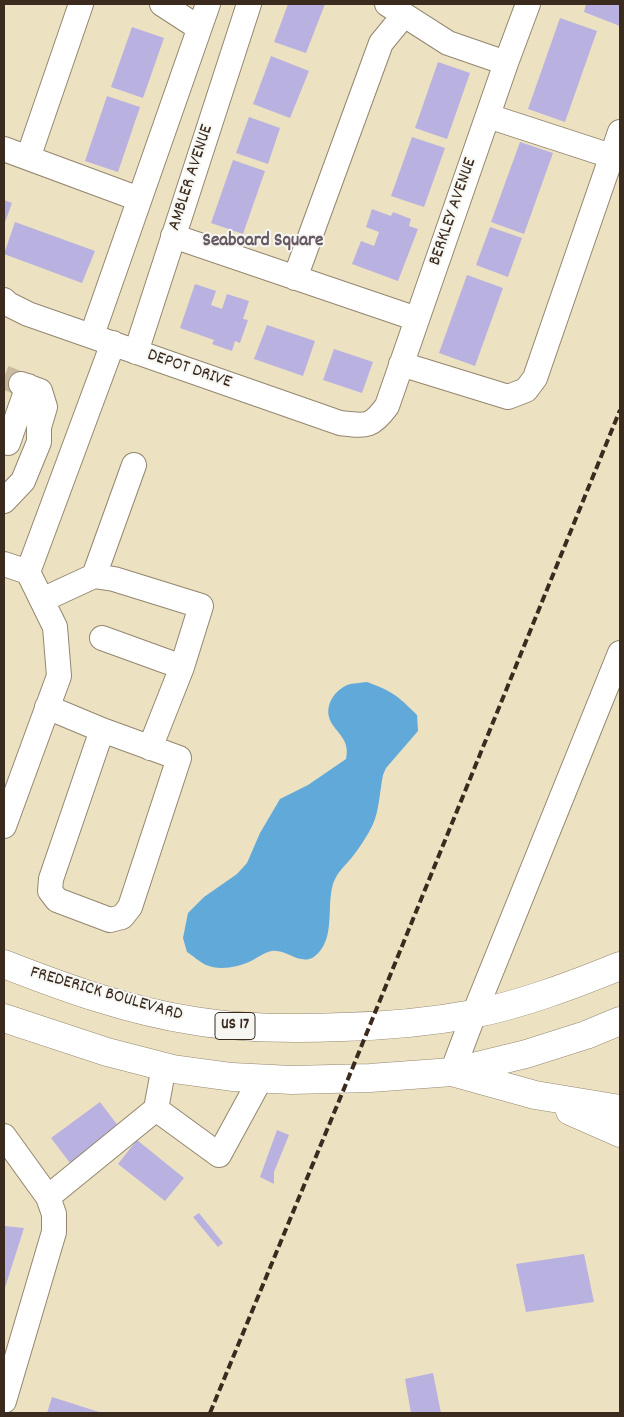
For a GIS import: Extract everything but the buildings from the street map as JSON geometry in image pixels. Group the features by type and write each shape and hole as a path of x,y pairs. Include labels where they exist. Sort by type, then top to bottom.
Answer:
{"main road":[{"name":"FREDERICK BOULEVARD","path":"4,964 61,986 151,1012 239,1027 295,1029 397,1025 474,1014 530,999 620,966"},
{"path":"4,1018 107,1052 164,1066 232,1077 292,1080 370,1078 452,1072 526,1054 586,1035 620,1021"},
{"path":"452,1072 535,1094 620,1110"},
{"path":"535,1094 620,1133"}],"street":[{"path":"28,158 81,4"},
{"path":"162,4 199,28"},
{"path":"4,826 59,676 55,627 28,572 102,339 139,199 208,4"},
{"name":"AMBLER AVENUE","path":"136,352 249,4"},
{"name":"BERKLEY AVENUE","path":"377,419 387,406 528,4"},
{"path":"295,278 380,43 395,9 448,43 506,63"},
{"path":"488,116 611,156"},
{"path":"401,364 508,397 526,390 535,378 620,132"},
{"path":"4,149 139,199"},
{"path":"174,236 417,319"},
{"name":"DEPOT DRIVE","path":"4,300 28,314 340,423 363,426 377,419"},
{"path":"5,446 25,385 40,391 45,407 39,427 30,438 16,472 9,495"},
{"path":"94,576 134,465"},
{"path":"4,564 28,572"},
{"path":"42,600 94,576 114,579 201,606 182,667 150,748"},
{"path":"102,638 182,667"},
{"path":"452,1072 620,653"},
{"path":"47,707 178,758 130,906 122,917 110,920 57,900 50,891 51,879 102,730"},
{"path":"48,1197 156,1109 164,1066"},
{"path":"156,1109 219,1155 261,1078"},
{"path":"4,1136 48,1197 54,1214 54,1232 5,1390"}],"water":[{"path":"367,682 389,691 410,708 417,715 418,731 386,768 373,824 361,845 339,873 333,884 328,932 322,949 315,956 304,960 283,952 272,951 235,966 217,968 204,964 187,952 183,938 188,913 204,897 237,874 247,863 260,833 280,799 308,785 346,759 347,751 344,740 329,717 330,702 335,694 347,685"}],"tunnel":[{"path":"4,377 21,384"}],"railway":[{"path":"210,1413 620,410"}],"district":[{"name":"Seaboard Square","path":"263,242"}]}
